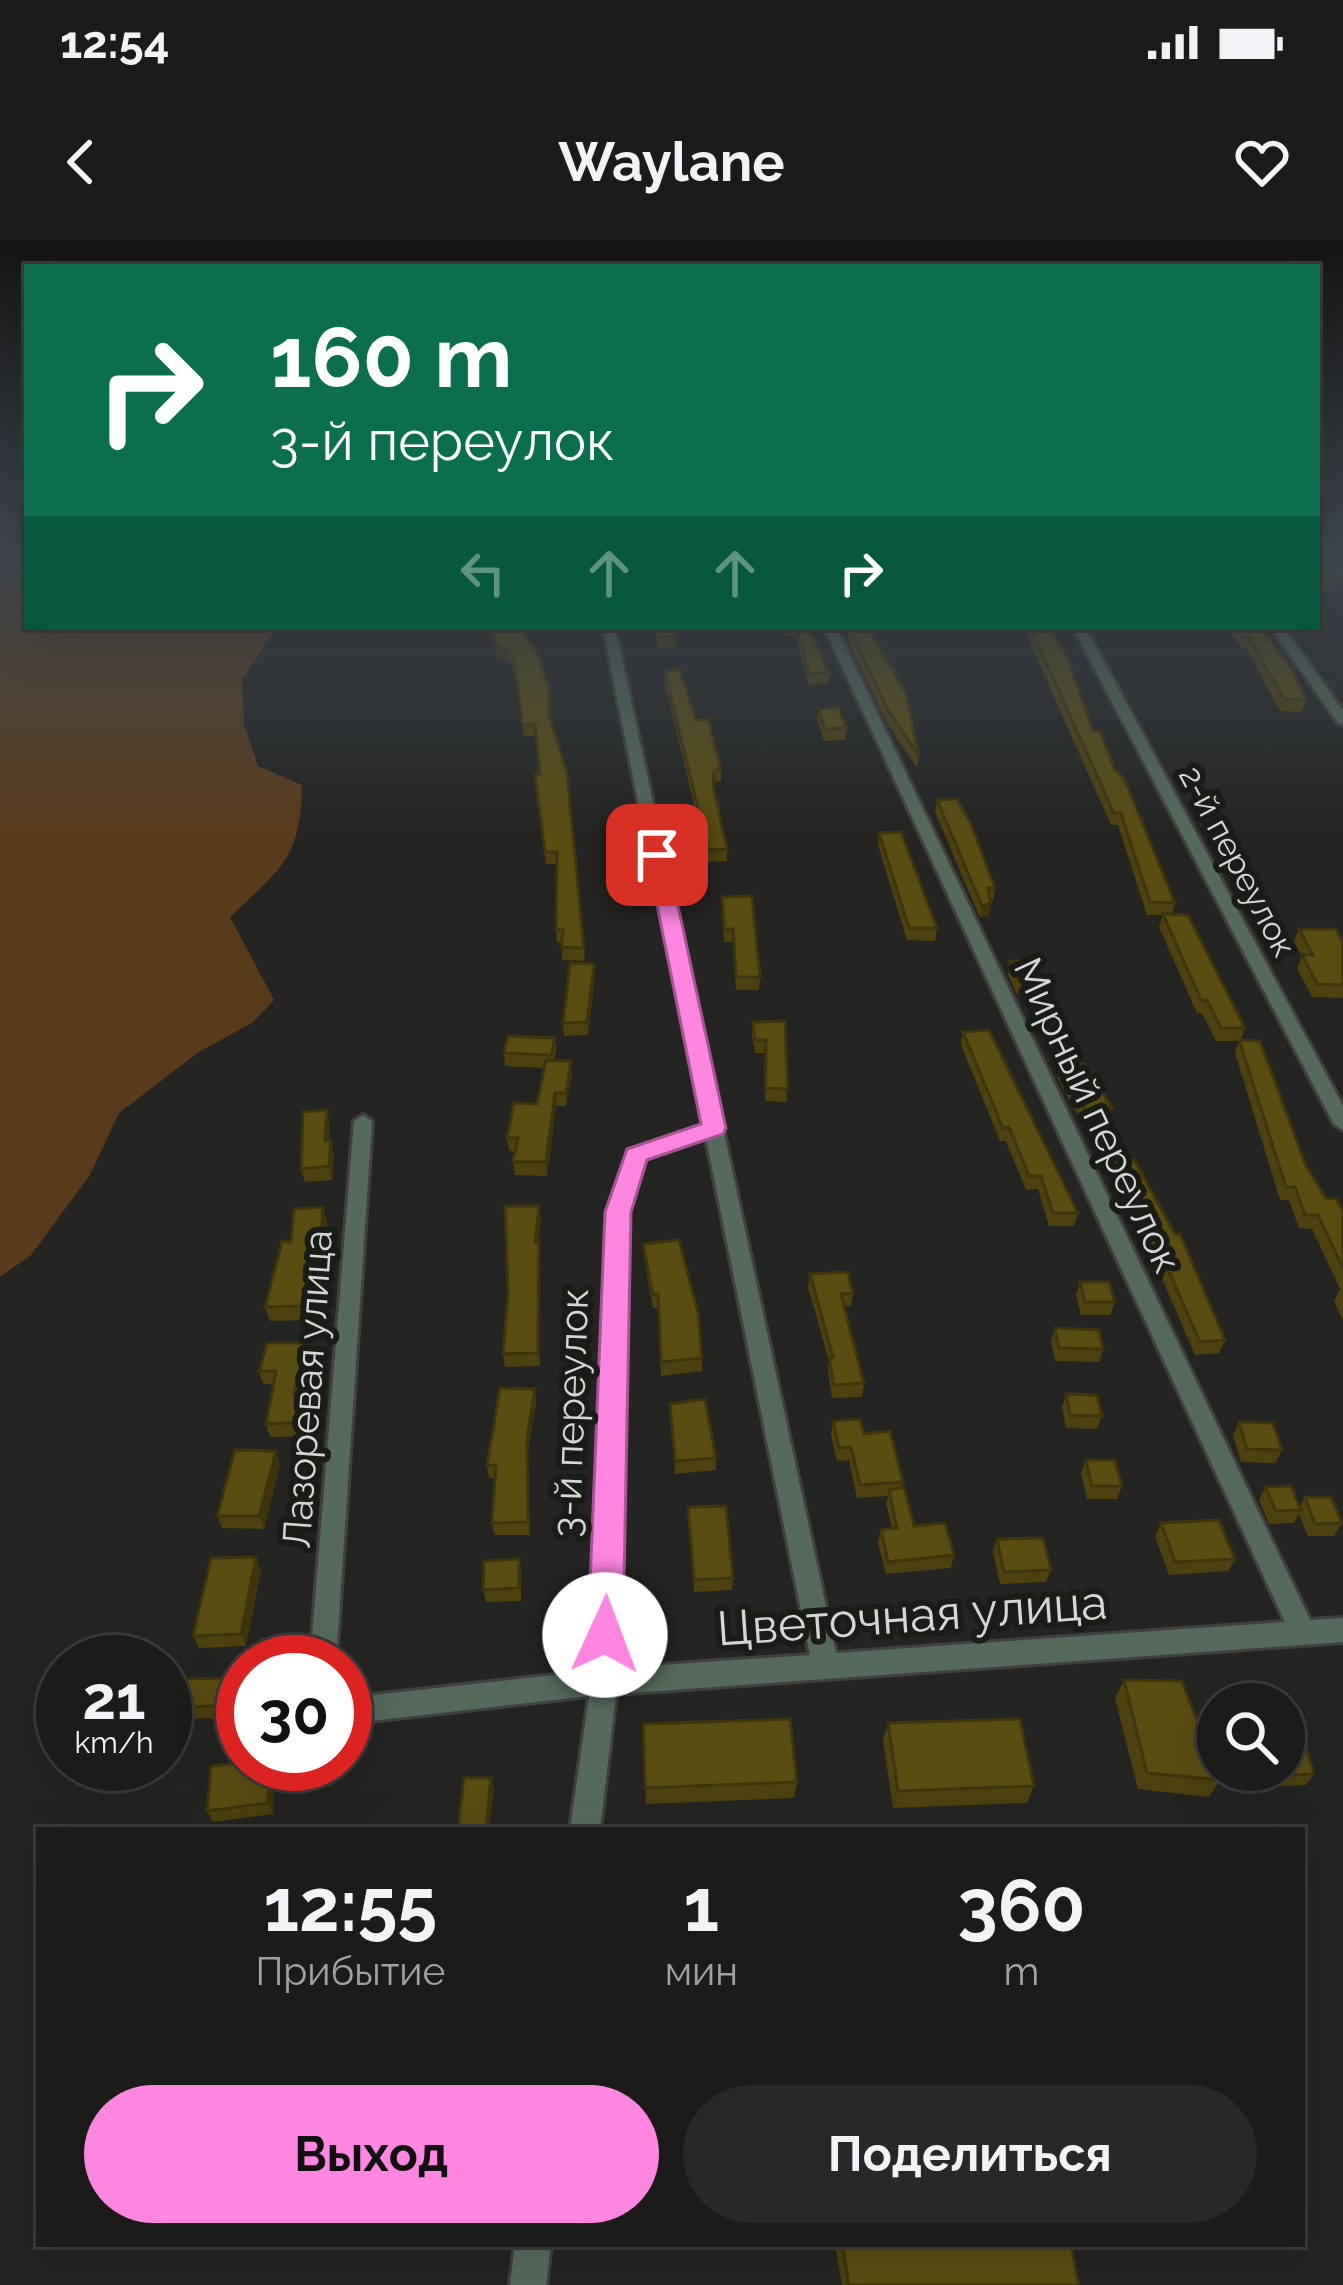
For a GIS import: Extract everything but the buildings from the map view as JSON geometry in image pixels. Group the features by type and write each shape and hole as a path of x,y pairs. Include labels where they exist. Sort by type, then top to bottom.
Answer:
{"street":[{"path":"613,646 826,1666"},
{"name":"Мирный переулок","path":"839,646 1304,1633"},
{"name":"2-й переулок","path":"1089,646 1343,1124"},
{"path":"1291,646 1343,719"},
{"name":"Лазоревая улица","path":"324,1635 363,1121"},
{"name":"3-й переулок","path":"585,1827 604,1682 618,1212 636,1155 714,1128"},
{"name":"Цветочная улица","path":"372,1708 604,1682 1343,1630"},
{"path":"528,2285 533,2247"}],"shaded area":[{"path":"0,646 264,646 242,680 244,724 258,766 302,785 301,810 284,861 230,917 274,1000 252,1023 199,1052 119,1113 90,1175 31,1255 0,1277"}],"route":[{"path":"605,1635 618,1212 636,1155 714,1128 657,855"}]}
